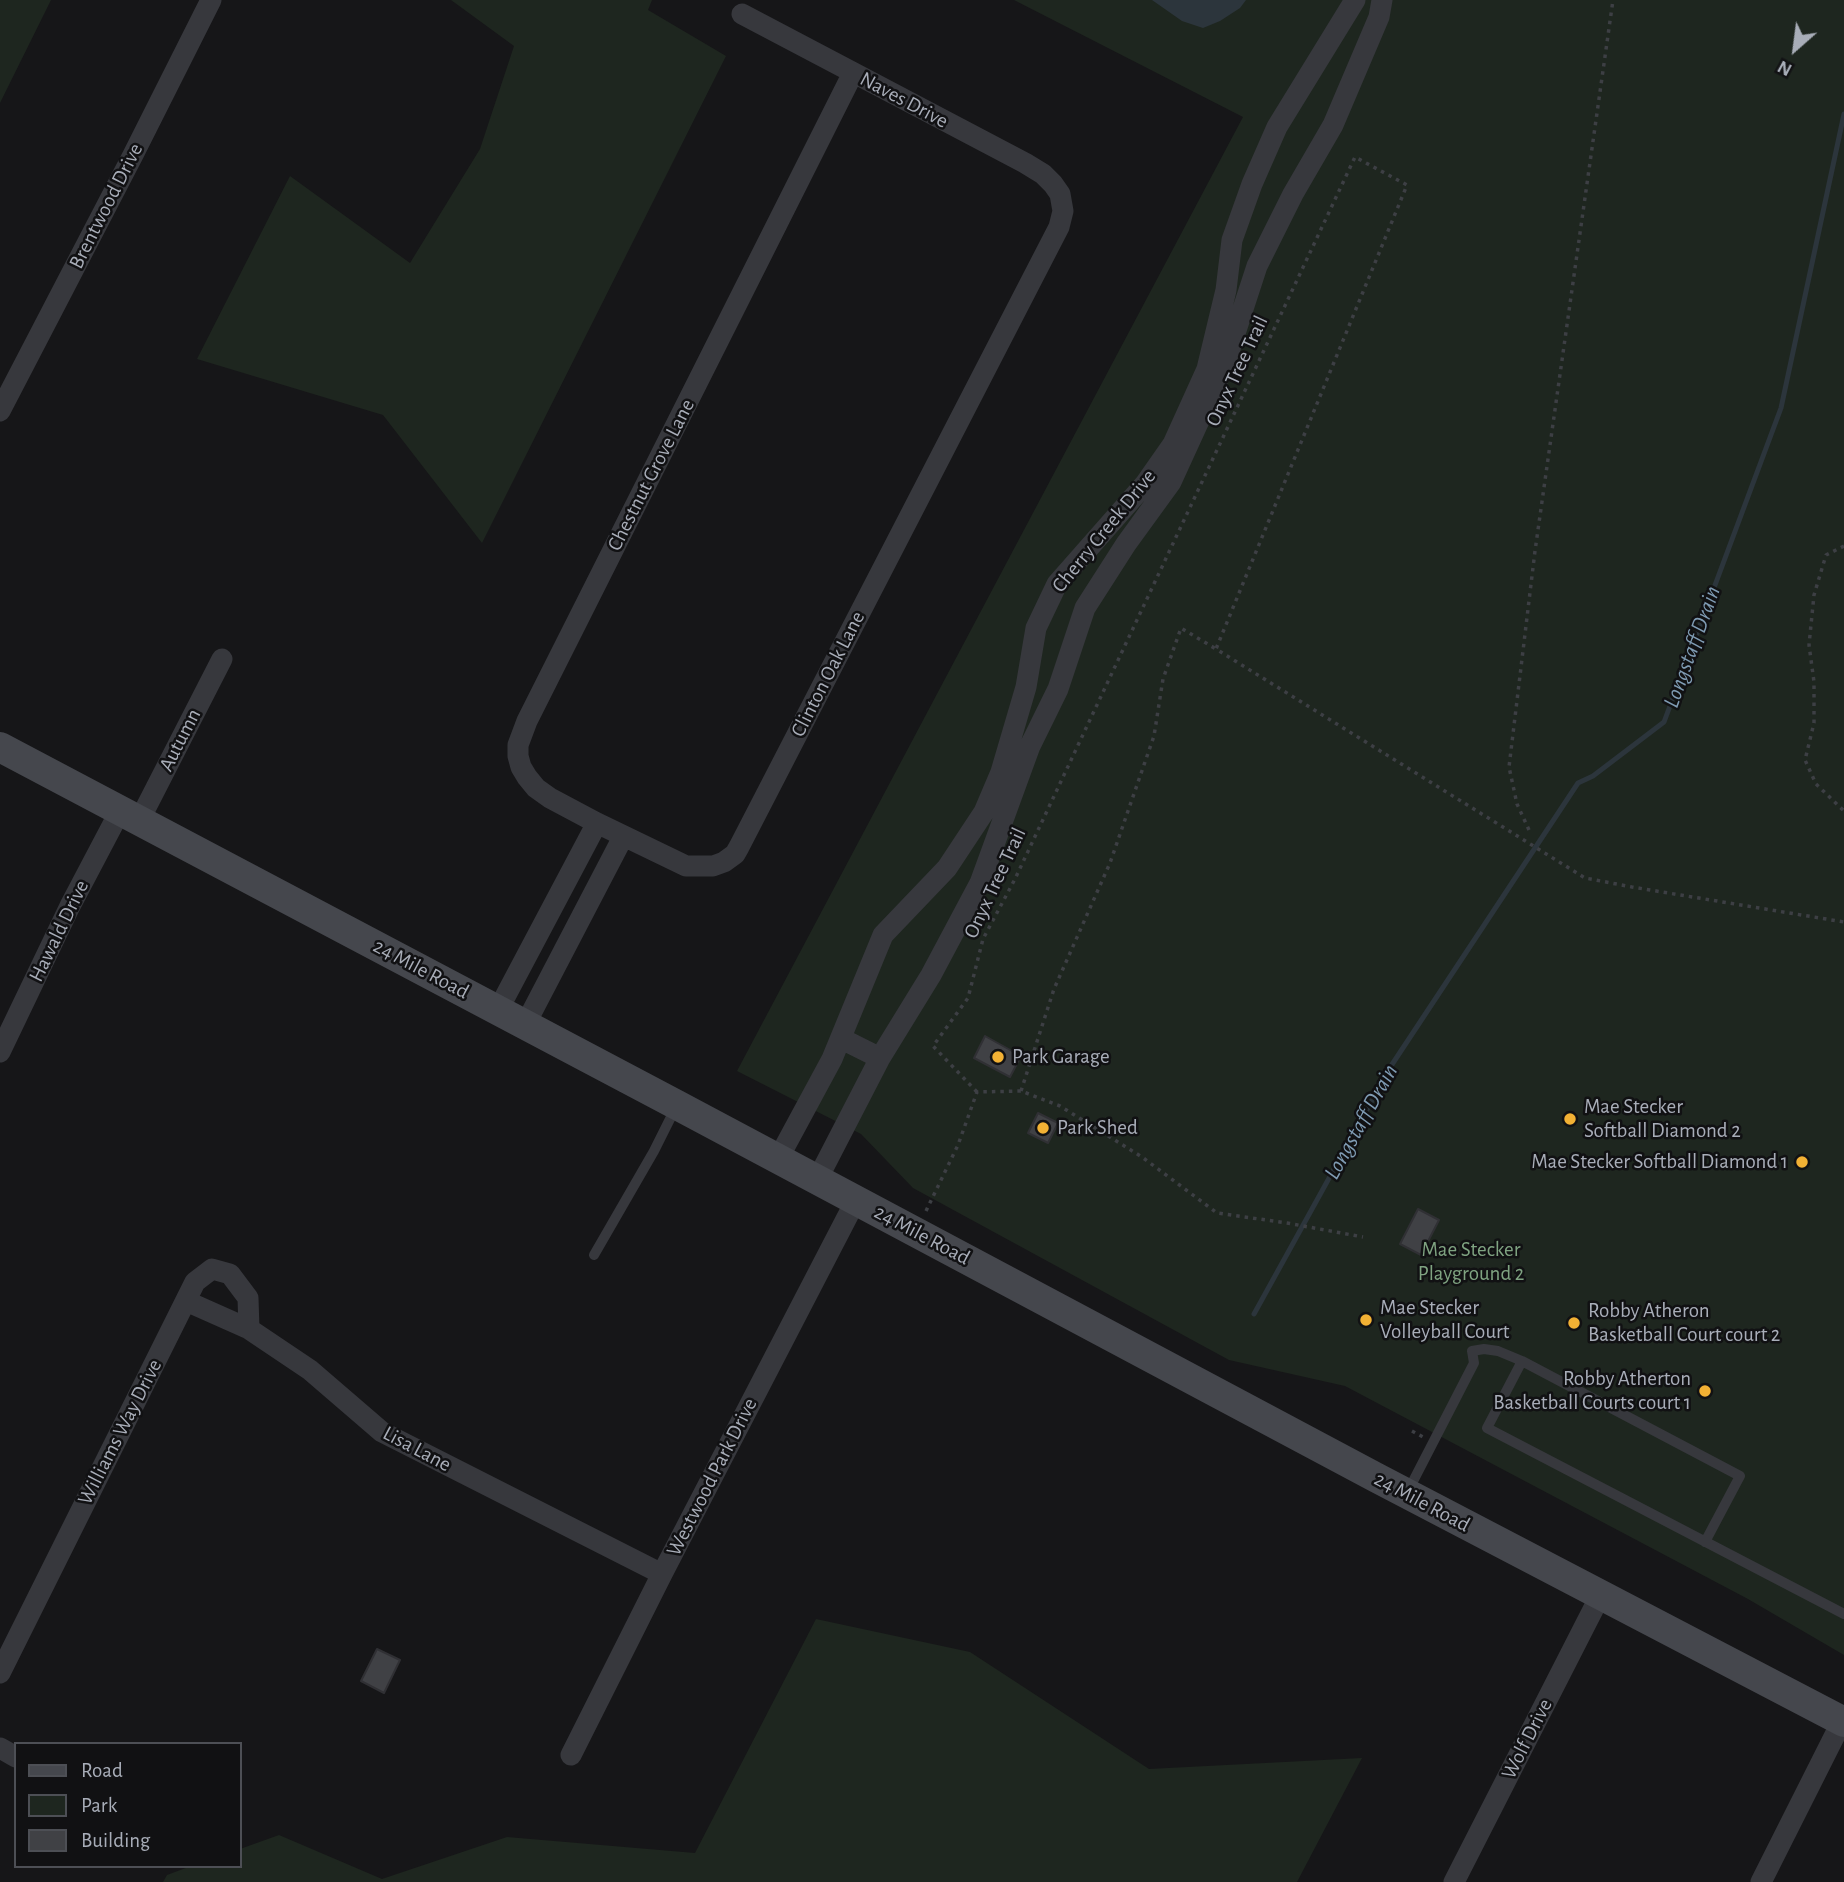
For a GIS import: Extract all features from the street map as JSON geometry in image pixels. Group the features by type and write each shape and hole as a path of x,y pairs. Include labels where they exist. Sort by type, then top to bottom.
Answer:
{"street":[{"name":"Brentwood Drive","path":"0,411 211,0"},
{"name":"Cherry Creek Drive","path":"817,1180 880,1058 932,975 980,883 1006,785 1036,628 1057,584 1145,484 1173,444 1213,372 1232,240 1252,184 1277,127 1355,0"},
{"name":"Cherry Creek Drive","path":"778,1159 842,1038 883,935 947,868 1031,746 1058,689 1085,608 1126,544 1171,482 1257,267 1293,194 1333,125 1379,17 1382,0"},
{"name":"Naves Drive","path":"742,14 1025,163 1043,174 1060,194"},
{"path":"1325,48 1360,62"},
{"name":"Chestnut Grove Lane","path":"623,836 536,788 521,767 518,756 522,733 853,73"},
{"name":"Clinton Oak Lane","path":"623,836 686,866 713,866 735,854 1059,227 1063,211 1060,194"},
{"name":"Autumn","path":"129,816 222,659"},
{"name":"24 Mile Road","path":"0,747 1600,1596 1843,1721"},
{"name":"Hawald Drive","path":"0,1052 70,906 129,816"},
{"path":"498,1010 597,823"},
{"path":"525,1025 623,836"},
{"path":"842,1038 880,1058"},
{"name":"Westwood Park Drive","path":"571,1755 856,1200"},
{"name":"Williams Way Drive","path":"0,1673 195,1282 212,1269 230,1274 248,1298 249,1329"},
{"name":"Lisa Lane","path":"186,1301 249,1329 310,1370 382,1432 662,1574"},
{"name":"Wolf Drive","path":"1454,1882 1600,1596"},
{"path":"1760,1882 1843,1721"}],"lane":[{"path":"594,1255 654,1151 677,1105"},
{"path":"1407,1493 1474,1363 1472,1351 1498,1350 1740,1476 1705,1542"},
{"path":"1522,1361 1487,1428 1844,1614"}],"path":[{"path":"1529,830 1517,804 1509,767 1535,551 1613,0"},
{"name":"Onyx Tree Trail","path":"977,1091 933,1046 968,998 983,939 1015,879 1354,157 1407,185 1216,649"},
{"path":"1844,546 1826,555 1814,595 1809,645 1814,682 1814,723 1805,760 1816,784 1844,811"},
{"path":"1021,1091 1054,989 1110,863 1150,749 1163,679 1181,628 1585,877 1844,922"},
{"path":"915,1232 958,1145 977,1091 1021,1091 1060,1106 1142,1157 1216,1213 1363,1237"}],"green space":[{"path":"0,0 51,0 0,103"},
{"path":"451,0 652,0 648,10 726,56 482,543 383,415 197,359 290,176 410,263 480,149 514,46"},
{"name":"Mae Stecker Playground 2","path":"1014,0 1844,0 1844,1655 1748,1599 1345,1386 1229,1360 913,1188 861,1134 737,1071 1243,117"},
{"path":"816,1619 970,1652 1149,1769 1362,1758 1297,1882 163,1882 167,1875 186,1868 242,1868 242,1848 279,1835 382,1879 507,1837 695,1853"}],"shaded area":[{"path":"1152,0 1246,0 1240,8 1203,28 1182,21"}],"building":[{"name":"Park Garage","path":"985,1036 1021,1056 1010,1077 974,1058"},
{"name":"Park Shed","path":"1038,1113 1058,1123 1048,1143 1028,1133"},
{"path":"1418,1209 1439,1220 1421,1255 1400,1244"},
{"path":"377,1649 400,1660 384,1693 361,1681"}],"waterway":[{"name":"Longstaff Drain","path":"1254,1314 1391,1066 1578,783 1593,776 1664,722 1781,408 1844,114"}],"place":[{"name":"Park Garage","path":"998,1057"},
{"name":"Mae Stecker Softball Diamond 2","path":"1570,1119"},
{"name":"Park Shed","path":"1043,1128"},
{"name":"Mae Stecker Softball Diamond 1","path":"1802,1162"},
{"name":"Mae Stecker Volleyball Court","path":"1366,1320"},
{"name":"Robby Atheron Basketball Court court 2","path":"1574,1323"},
{"name":"Robby Atherton Basketball Courts court 1","path":"1705,1391"}]}
